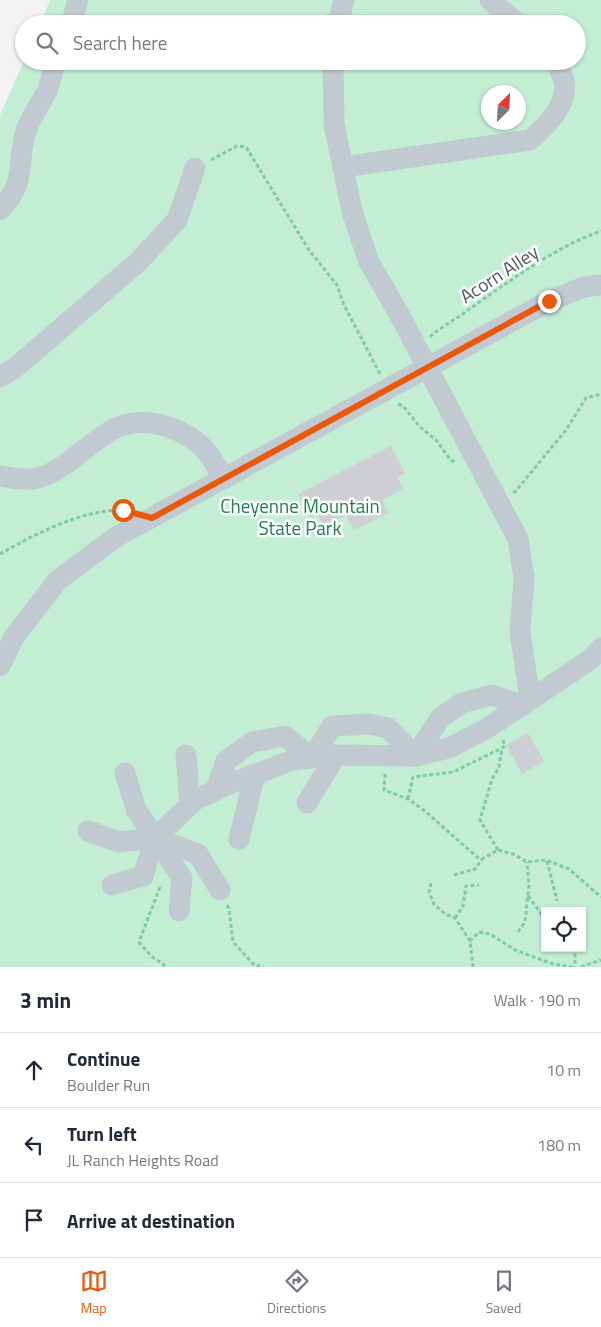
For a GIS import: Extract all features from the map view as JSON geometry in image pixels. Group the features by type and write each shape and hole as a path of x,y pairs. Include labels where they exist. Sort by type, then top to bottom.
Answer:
{"street":[{"path":"74,15 78,0"},
{"path":"340,15 344,0"},
{"path":"490,0 508,15"},
{"path":"0,210 10,199 18,184 27,128 48,89 53,70"},
{"path":"333,70 334,124 352,211 368,260 399,314 518,539 524,578 520,631 526,702"},
{"path":"343,167 530,140 547,125 562,104 564,81 560,70"},
{"path":"0,377 15,368 138,262 172,226 177,220 195,168"},
{"path":"0,666 14,637 58,580 116,537 549,301 584,287 601,285"},
{"path":"0,476 16,479 38,478 55,470 116,428 135,424 155,424 174,428 193,440 209,455 223,479"},
{"path":"112,885 143,876 155,838 195,800 293,760 336,755 415,756 449,748 486,729 591,659 601,648"},
{"path":"415,756 441,717 462,703 491,695 526,702"},
{"path":"312,758 332,726 369,724 388,728 415,756"},
{"path":"216,790 226,761 252,742 285,736 312,758"},
{"path":"186,755 190,805"},
{"path":"307,803 336,755"},
{"path":"125,773 136,809 182,878 178,911"},
{"path":"239,839 255,774"},
{"path":"88,830 119,842 155,838 198,854 220,890"}],"path":[{"name":"Acorn Alley","path":"415,346 427,340 441,326 466,312 524,271 578,239 601,231"},
{"path":"0,553 65,522 98,512 123,510 152,518"},
{"path":"498,850 480,820 492,779 499,767 502,748"},
{"path":"387,756 384,790 408,799 426,812 476,857 482,859"},
{"path":"454,875 475,869 482,859 498,850 514,854 527,862 546,860 569,869 601,897"},
{"path":"546,860 557,901"},
{"path":"518,932 525,922 529,885 527,862"},
{"path":"162,879 139,942 151,956 167,967"},
{"path":"431,883 429,892 434,904 445,914 455,918 470,940 473,967"},
{"path":"455,918 463,906 466,886 479,884"},
{"path":"220,890 229,909 233,942 256,967 259,965 264,967"},
{"path":"528,896 541,914"},
{"path":"470,940 478,932 490,934 515,950 553,964 574,967 575,952"},
{"path":"581,967 601,960"}],"green space":[{"name":"Cheyenne Mountain State Park","path":"50,0 601,0 601,967 0,967 0,115 20,70 586,70 586,15 44,15"}],"building":[{"path":"391,446 405,473 398,477 403,489 382,500 388,513 354,530 346,515 324,527 317,514 310,518 298,494"},
{"path":"528,733 544,761 522,774 506,745"}],"route":[{"path":"123,510 152,518 549,301"}]}
